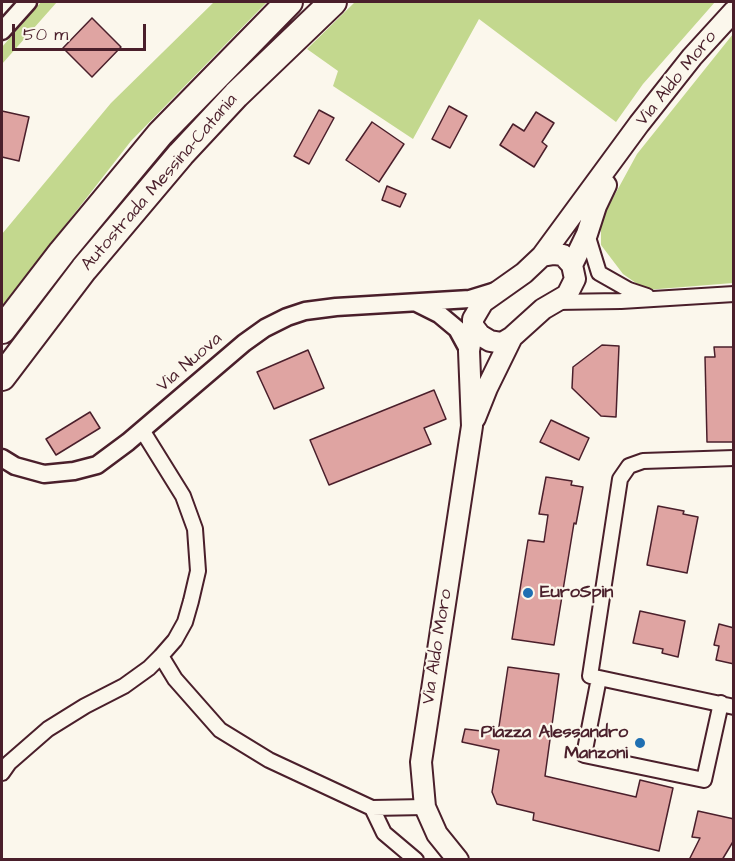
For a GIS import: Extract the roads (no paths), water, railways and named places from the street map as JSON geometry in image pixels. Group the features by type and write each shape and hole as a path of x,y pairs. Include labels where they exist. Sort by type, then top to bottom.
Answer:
{"highway":[{"name":"Autostrada Messina-Catania","path":"2,330 62,252 160,134 289,2"},
{"name":"Autostrada Messina-Catania","path":"2,377 84,268 181,154 236,95 333,2"}],"main road":[{"name":"Via Aldo Moro","path":"624,148 639,124 692,57 734,11"},
{"path":"572,265 587,234 596,206 624,148"},
{"path":"465,328 478,309 496,291 524,273 542,256 624,148"},
{"path":"465,328 490,341 502,343 512,337 533,317 567,295 575,279 572,265 563,255 542,256"},
{"path":"465,328 469,351 472,426"},
{"path":"472,426 487,388 512,337"},
{"name":"Via Aldo Moro","path":"458,860 437,834 425,807 421,762 472,426"}],"street":[{"path":"2,31 28,2"},
{"path":"587,234 600,273"},
{"path":"572,265 600,273 629,290 654,298"},
{"name":"Via Nuova","path":"2,458 15,466 44,474 74,471 97,465 142,430 244,343 265,327 286,317 336,306 417,303 470,298 496,291"},
{"path":"556,302 621,301 734,294"},
{"path":"417,303 465,328"},
{"path":"2,773 9,763 48,729 124,686 149,668 175,640 185,622 198,571 195,529 183,496 142,430"},
{"path":"599,678 584,755 704,780 727,705 590,676 620,479 629,466 643,461 734,458"},
{"path":"161,656 175,679 220,730 269,760 372,808 425,807"},
{"path":"372,808 384,833 416,860"}],"place":[{"name":"EuroSpin","path":"528,593"},
{"name":"Piazza Alessandro Manzoni","path":"640,743"}]}
